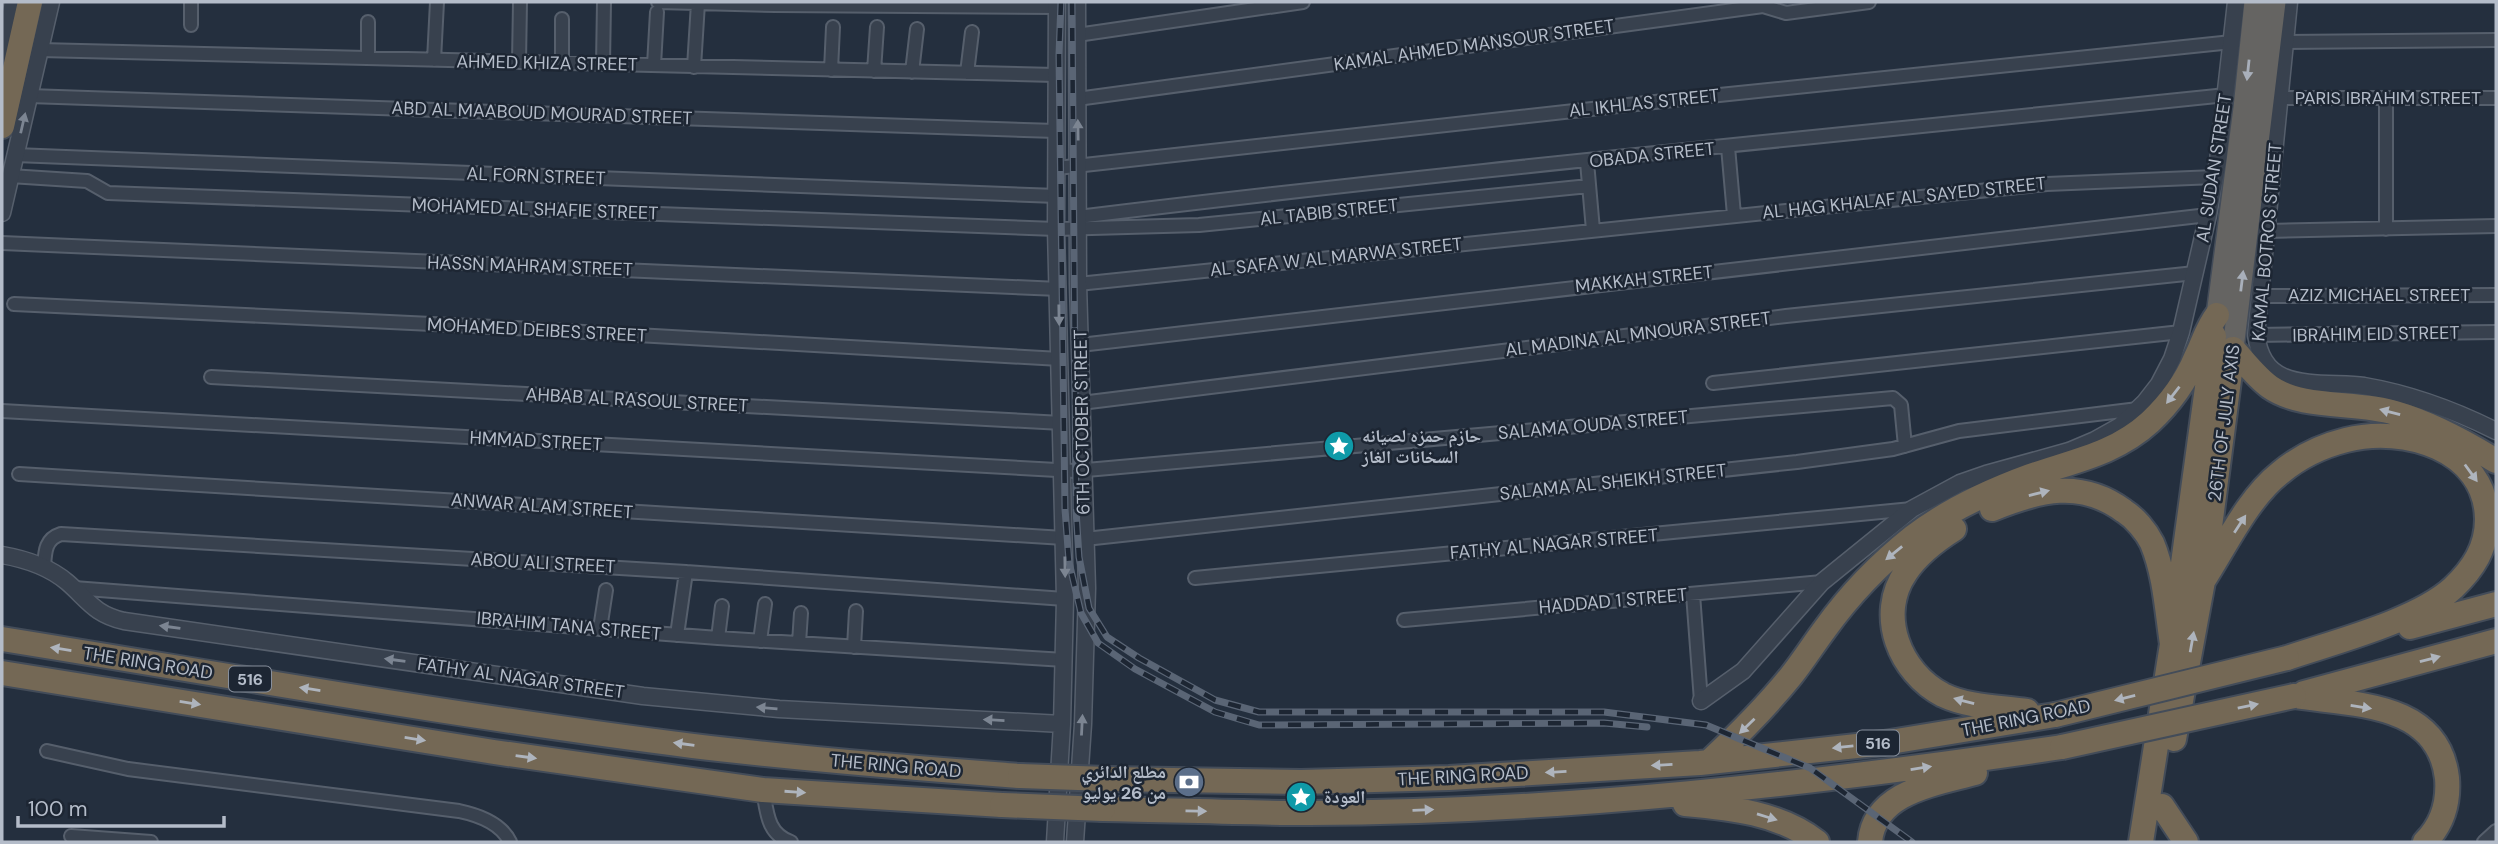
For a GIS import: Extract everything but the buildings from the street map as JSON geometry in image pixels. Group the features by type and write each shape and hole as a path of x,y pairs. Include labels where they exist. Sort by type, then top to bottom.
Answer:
{"highway":[{"path":"2,126 30,2"},
{"name":"26TH OF JULY AXIS","path":"2141,842 2172,644 2217,314 2255,2"},
{"name":"26TH OF JULY AXIS","path":"2157,842 2203,581 2275,2"},
{"path":"1705,762 1753,720 1792,675 1853,594 1882,562 1916,535 1990,492 2099,455 2136,434 2183,383 2217,314"},
{"path":"2233,349 2259,378 2286,396 2361,405 2395,413 2462,441 2496,461"},
{"path":"2203,581 2263,490 2278,474 2323,447 2361,438 2401,437 2425,442 2466,465 2479,485 2487,508 2487,532 2480,555 2467,573 2451,590 2414,614 2287,658"},
{"path":"2056,715 1967,704 1944,695 1924,683 1908,665 1897,644 1893,620 1895,596 1904,574 1919,555 1967,521 2012,501 2050,491 2080,490 2109,499 2133,517 2151,541 2160,570 2172,644"},
{"name":"THE RING ROAD","path":"2,639 498,719 801,758 1020,776 1301,782 1449,778 1624,768 1884,743 2056,715 2496,604"},
{"name":"THE RING ROAD","path":"2,673 494,752 764,790 1002,805 1309,813 1449,809 1627,799 1710,799 2062,747 2294,696 2496,641"},
{"path":"2294,696 2396,713 2413,720 2427,732 2445,766 2448,792 2444,815 2437,831 2426,842"},
{"path":"1870,842 1875,820 1896,798 2062,747"},
{"path":"1710,799 1773,818 1817,842"},
{"path":"2162,806 2186,842"}],"street":[{"path":"2,57 13,2"},
{"path":"2,213 51,2"},
{"path":"191,2 191,25"},
{"path":"434,60 437,2"},
{"path":"519,62 520,2"},
{"path":"603,64 604,2"},
{"name":"6TH OCTOBER STREET","path":"1074,842 1083,723 1087,588 1085,538 1062,423 1059,289 1078,166 1077,2"},
{"path":"1077,35 1303,2"},
{"name":"KAMAL AHMED MANSOUR STREET","path":"1077,99 1763,6 1773,8 1869,2"},
{"name":"AL SUDAN STREET","path":"1701,701 1743,671 1822,582 1912,509 1960,483 2069,451 2095,440 2120,426 2159,384 2172,359 2181,332 2208,215 2236,2"},
{"name":"KAMAL BOTROS STREET","path":"2289,2 2256,335 2258,349 2264,361 2286,378 2365,386 2397,393 2460,413 2496,431"},
{"path":"694,66 698,3"},
{"path":"654,65 658,7 698,3 1057,4"},
{"name":"6TH OCTOBER STREET","path":"1055,842 1065,660 1064,538 1082,403 1078,284 1069,226 1057,196 1057,4"},
{"path":"562,19 562,63"},
{"path":"368,22 368,58"},
{"path":"831,70 833,27"},
{"path":"874,71 877,27"},
{"path":"912,72 917,29"},
{"path":"967,74 972,32"},
{"path":"2285,42 2496,40"},
{"name":"AL IKHLAS STREET","path":"1057,168 2232,42"},
{"name":"AHMED KHIZA STREET","path":"40,50 1055,75"},
{"name":"OBADA STREET","path":"1069,226 1331,186 1728,148 2225,95"},
{"name":"ABD AL MAABOUD MOURAD STREET","path":"29,96 1056,131"},
{"path":"2386,98 2386,229"},
{"name":"PARIS IBRAHIM STREET","path":"2279,99 2496,98"},
{"path":"1728,148 1734,215"},
{"name":"AL FORN STREET","path":"15,155 1057,196"},
{"path":"1587,162 1593,230"},
{"name":"MOHAMED AL SHAFIE STREET","path":"10,176 87,181 108,192 1069,226"},
{"name":"AL HAG KHALAF AL SAYED STREET","path":"1593,230 2047,184 2215,177"},
{"name":"AL TABIB STREET","path":"1069,226 1199,225 1589,186"},
{"name":"MAKKAH STREET","path":"1080,345 2208,215"},
{"path":"2267,231 2496,226"},
{"name":"AL SAFA W AL MARWA STREET","path":"1078,284 1593,230"},
{"name":"HASSN MAHRAM STREET","path":"2,243 1059,289"},
{"name":"AL MADINA AL MNOURA STREET","path":"1082,403 1733,322 2195,273"},
{"name":"AZIZ MICHAEL STREET","path":"2261,296 2496,295"},
{"name":"MOHAMED DEIBES STREET","path":"14,304 514,328 1060,359"},
{"path":"1713,383 2181,332"},
{"name":"IBRAHIM EID STREET","path":"2256,335 2496,332"},
{"name":"AHBAB AL RASOUL STREET","path":"211,377 1062,423"},
{"name":"SALAMA OUDA STREET","path":"1072,471 1893,398 1901,405 1905,446"},
{"name":"SALAMA AL SHEIKH STREET","path":"1085,538 1797,462 1905,446 1959,431 2138,409"},
{"name":"HMMAD STREET","path":"2,411 1072,471"},
{"name":"ANWAR ALAM STREET","path":"19,474 1064,538"},
{"name":"FATHY AL NAGAR STREET","path":"1195,578 1912,509"},
{"name":"ABOU ALI STREET","path":"44,567 47,543 61,534 1065,598"},
{"name":"FATHY AL NAGAR STREET","path":"2,555 44,567 74,588 98,612 124,621 643,696 779,709 1062,724"},
{"path":"677,635 686,572"},
{"name":"HADDAD 1 STREET","path":"1404,620 1822,582"},
{"name":"IBRAHIM TANA STREET","path":"74,588 854,648 1065,660"},
{"path":"600,629 606,590"},
{"path":"1693,594 1701,701"},
{"path":"760,641 765,604"},
{"path":"718,638 722,606"},
{"path":"854,648 856,611"},
{"path":"799,643 801,613"},
{"path":"47,751 128,769 459,811 489,822 506,834 510,842"},
{"path":"764,790 771,826 780,837 791,842"},
{"path":"2484,842 2496,831"},
{"path":"71,836 151,842"}],"railway":[{"path":"1061,2 1059,55 1065,509 1069,562 1081,613 1098,643 1135,669 1215,712 1259,725 1604,723 1647,727"},
{"path":"1072,2 1076,510 1079,557 1089,608 1107,637 1215,700 1259,712 1604,712 1706,725 1810,768 1912,842"}],"place":[{"name":"حازم حمزه لصيانه السخانات الغاز","path":"1339,446"},
{"name":"مطلع الدائري من 26 يوليو","path":"1189,782"},
{"name":"العودة","path":"1301,797"}]}
